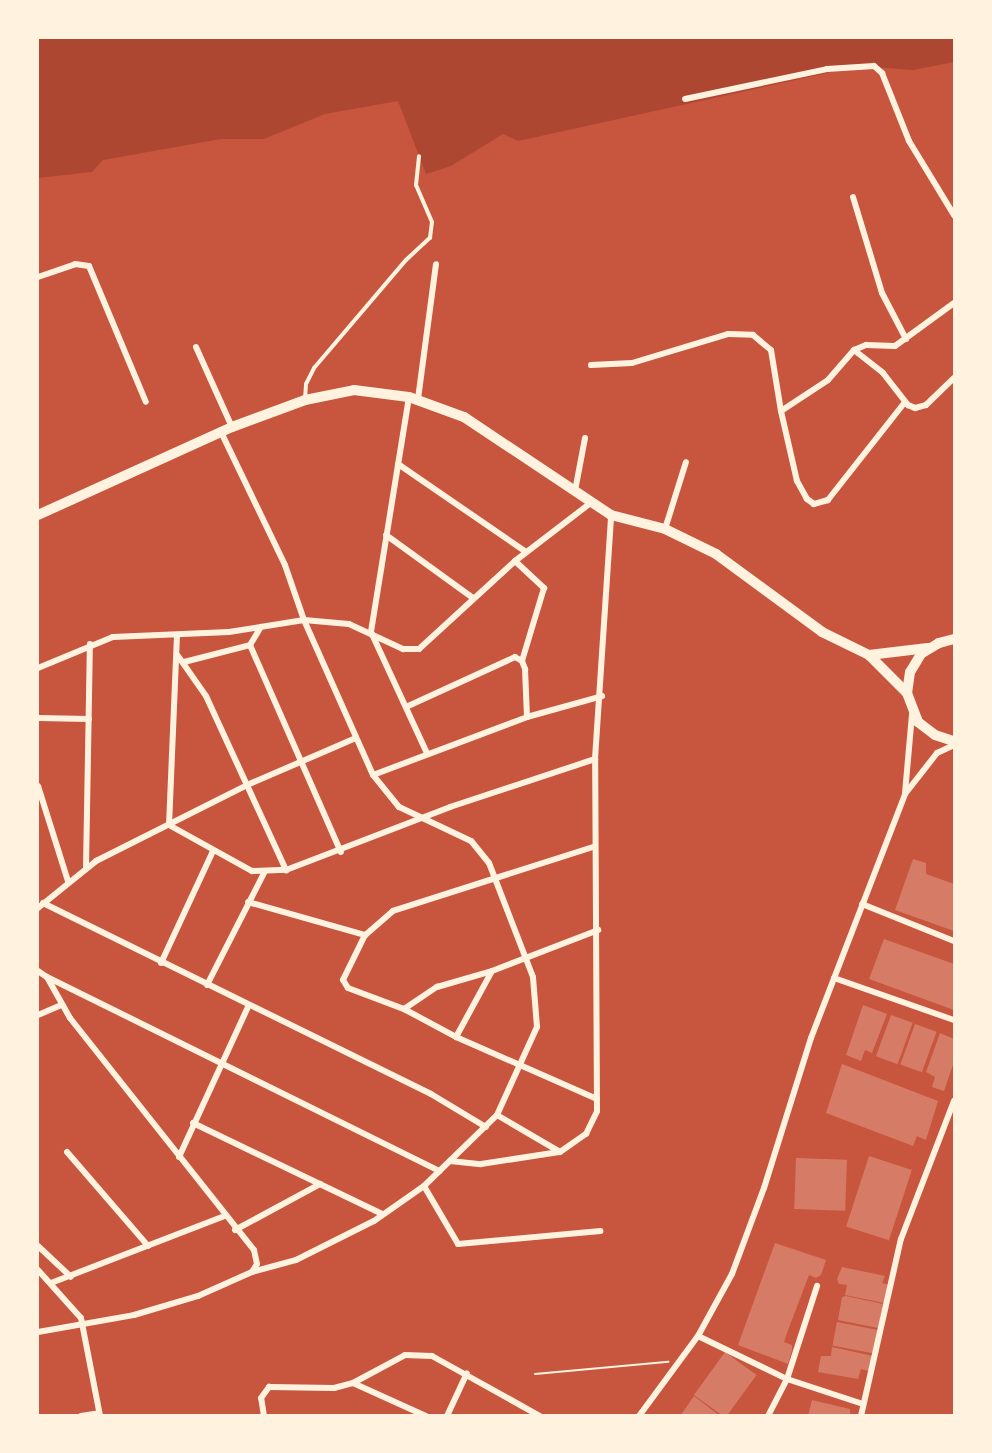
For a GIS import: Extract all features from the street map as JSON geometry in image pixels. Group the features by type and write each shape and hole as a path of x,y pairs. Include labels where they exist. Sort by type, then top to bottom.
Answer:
{"street":[{"path":"685,99 827,69 874,66 882,73 897,118 909,141 954,215"},
{"path":"853,197 882,293 906,339"},
{"path":"38,277 75,264 89,266 146,402"},
{"path":"427,753 371,632 398,464 413,398 436,264"},
{"path":"781,411 828,380 854,350 866,345 895,346 954,303"},
{"path":"591,365 632,363 728,334 753,335 771,350 781,411 797,481 807,499 820,503 836,492 882,426 905,402"},
{"path":"196,347 232,427"},
{"path":"854,350 883,373 905,402 921,408 954,378"},
{"path":"38,515 232,427 305,400 354,390 413,398 464,417 611,515 665,529 716,554 822,632 869,656 907,693"},
{"path":"38,1332 83,1326 198,1296 252,1272 296,1260 382,1214 424,1186 497,1115 521,1067 539,1016 525,958 495,878 477,846 399,807 373,776 354,739 304,620 285,565 221,432"},
{"path":"575,491 585,438"},
{"path":"665,529 686,462"},
{"path":"398,464 526,552"},
{"path":"38,668 90,644 127,635 177,634 261,627 304,620 349,624 371,632 403,649 419,649 514,561 592,502"},
{"path":"450,1161 481,1164 560,1152 586,1134 594,1119 597,1099 598,930 594,847 596,759 602,696 611,515"},
{"path":"386,535 473,598"},
{"path":"514,561 544,588 522,661 527,717"},
{"path":"184,662 250,645 261,627"},
{"path":"169,825 178,656 177,634"},
{"path":"869,656 930,648 953,639"},
{"path":"86,868 90,644"},
{"path":"250,645 299,762 341,852"},
{"path":"639,1416 676,1362 698,1336 732,1274 764,1188 834,978 905,794 912,713 907,693 910,672 930,648"},
{"path":"178,656 206,696 286,870"},
{"path":"406,707 503,660 514,657 522,661"},
{"path":"373,776 427,753 527,717 602,696"},
{"path":"912,713 926,730 954,743"},
{"path":"38,718 89,719"},
{"path":"354,739 247,785 86,868 40,905 431,1094 486,1127"},
{"path":"905,794 937,753 954,743"},
{"path":"169,825 241,867 264,873 286,870 341,852 424,818 596,759"},
{"path":"38,786 68,881"},
{"path":"594,847 393,911 365,935 344,975 344,985 404,1009 456,1037 597,1099"},
{"path":"161,963 213,851"},
{"path":"207,985 264,873"},
{"path":"249,902 365,935"},
{"path":"862,904 954,941"},
{"path":"404,1009 427,991 492,971 598,930"},
{"path":"38,971 441,1171"},
{"path":"456,1037 492,971"},
{"path":"47,977 62,1005 256,1255 257,1264 252,1272"},
{"path":"834,978 954,1020"},
{"path":"38,1015 62,1005"},
{"path":"178,1157 248,1007"},
{"path":"861,1416 901,1239 954,1101"},
{"path":"497,1115 560,1152"},
{"path":"194,1123 382,1214"},
{"path":"68,1152 148,1246"},
{"path":"235,1230 320,1184"},
{"path":"424,1186 458,1244 600,1231"},
{"path":"51,1283 225,1216"},
{"path":"38,1245 71,1277"},
{"path":"38,1270 73,1307 83,1326 100,1414 81,1416"},
{"path":"768,1416 787,1379 817,1286"},
{"path":"698,1336 787,1379 863,1404"},
{"path":"264,1416 261,1398 269,1387 286,1384 316,1391 353,1383 405,1355 432,1356 467,1373 540,1416"},
{"path":"447,1416 467,1373"},
{"path":"353,1383 426,1416"}],"lane":[{"path":"305,400 306,384 314,368 406,260 429,238 432,222 416,184 419,156"}],"path":[{"path":"535,1374 676,1362"}],"shaded area":[{"path":"38,38 954,38 954,62 913,70 859,66 518,141 503,134 451,166 426,174 398,101 325,114 264,139 221,139 103,160 92,172 38,178"}],"building":[{"path":"913,859 926,863 926,874 954,884 954,931 895,910"},
{"path":"884,939 954,964 954,1010 869,979"},
{"path":"863,1005 887,1014 872,1053 865,1050 861,1061 846,1055"},
{"path":"891,1015 913,1023 898,1064 876,1056"},
{"path":"915,1024 937,1032 922,1072 900,1064"},
{"path":"940,1033 954,1039 954,1062 944,1091 932,1087 935,1077 926,1072"},
{"path":"842,1064 938,1101 926,1140 917,1136 913,1146 826,1113"},
{"path":"869,1156 912,1170 889,1240 846,1226"},
{"path":"796,1158 847,1160 845,1211 794,1209"},
{"path":"775,1243 826,1260 821,1275 816,1278 809,1275 787,1333 784,1342 792,1345 788,1364 738,1345"},
{"path":"842,1267 885,1276 882,1283 889,1285 884,1303 845,1295 847,1285 839,1284 837,1279"},
{"path":"842,1297 883,1304 878,1328 838,1320"},
{"path":"837,1322 878,1330 874,1354 832,1346"},
{"path":"832,1347 873,1356 869,1371 861,1369 858,1379 818,1372 821,1356 831,1356"},
{"path":"725,1352 757,1375 727,1416 723,1416 694,1395"},
{"path":"694,1396 720,1416 680,1416"},
{"path":"812,1400 850,1409 850,1416 808,1416"}]}
